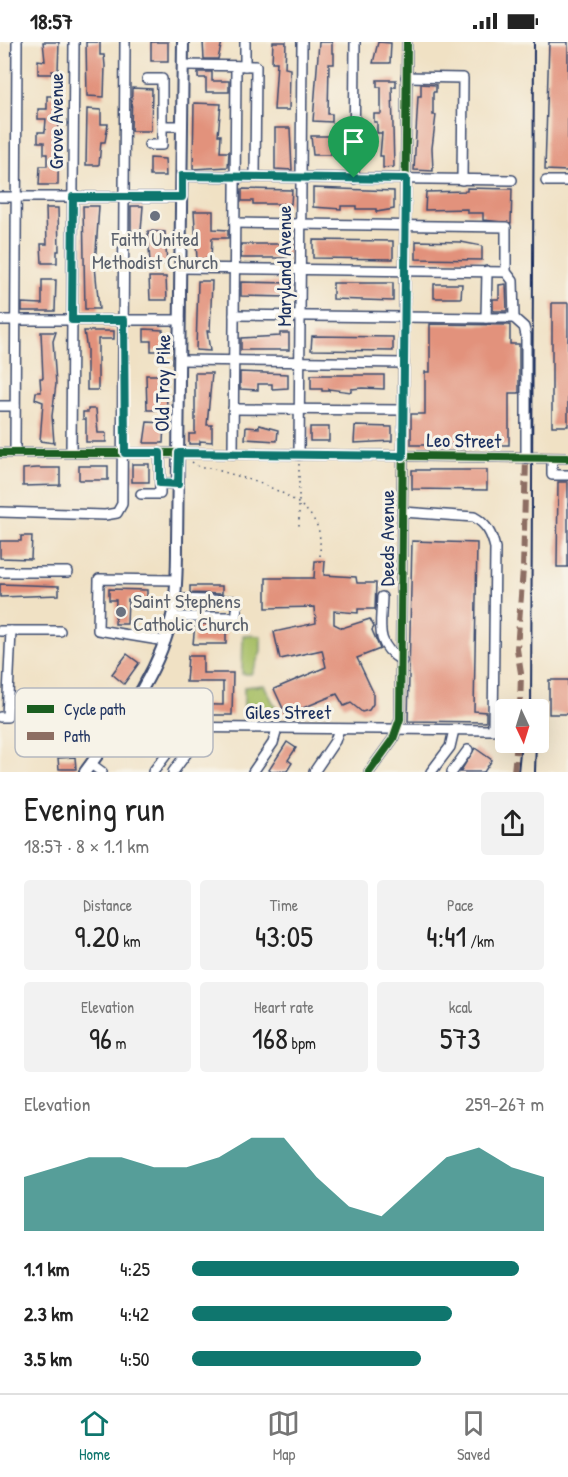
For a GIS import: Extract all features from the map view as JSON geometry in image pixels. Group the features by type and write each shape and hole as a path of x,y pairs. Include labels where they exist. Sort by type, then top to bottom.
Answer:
{"main road":[{"name":"Old Troy Pike","path":"143,688 152,674 165,641 175,599 179,453 183,42"}],"street":[{"path":"15,453 17,42"},
{"name":"Grove Avenue","path":"71,453 74,42"},
{"path":"0,512 117,513 122,504 125,453 125,42"},
{"path":"233,454 235,177 240,66 245,42"},
{"name":"Maryland Avenue","path":"299,454 302,42"},
{"path":"354,178 355,42"},
{"name":"Deeds Avenue","path":"398,729 402,661 407,42"},
{"path":"183,65 256,66 255,177"},
{"path":"406,77 464,78 462,180"},
{"path":"147,78 162,79 162,145"},
{"path":"162,105 183,106"},
{"path":"162,126 182,126"},
{"path":"149,145 182,146"},
{"path":"182,176 512,180"},
{"path":"546,181 568,181"},
{"path":"0,197 182,197"},
{"path":"235,223 507,227 506,272 513,280 514,318"},
{"path":"181,268 506,272"},
{"path":"486,318 487,271"},
{"path":"234,315 514,318 524,327 526,335 526,458"},
{"path":"0,321 180,320"},
{"path":"180,360 404,363"},
{"path":"0,406 15,406"},
{"path":"233,409 404,410"},
{"name":"Leo Street","path":"0,453 568,458"},
{"path":"141,494 160,494 160,453"},
{"path":"552,458 552,475 568,475"},
{"path":"160,483 178,484"},
{"name":"Giles Street","path":"213,728 493,730 495,548 487,527 474,517 403,512"},
{"path":"0,572 68,572"},
{"path":"165,641 98,630 99,579 176,580"},
{"path":"172,617 237,617 237,601 175,599"},
{"path":"402,607 382,602 381,637 384,646 402,661"},
{"path":"0,631 60,631"},
{"path":"0,717 7,717 11,631"},
{"path":"253,772 273,743 277,729"},
{"path":"314,772 335,741 339,729"},
{"path":"369,772 398,729"},
{"path":"431,772 450,747 454,730"},
{"path":"452,772 468,750"},
{"path":"153,772 162,757"},
{"path":"173,772 184,757"},
{"path":"88,768 102,772"}],"path":[{"path":"179,453 201,468 210,468 262,483 299,504 318,529 320,561"},
{"path":"299,454 299,526"}],"green space":[{"path":"243,635 261,636 261,652 251,674 242,674"},
{"path":"264,685 277,710 276,720 244,720 244,687"}],"building":[{"path":"43,42 59,42 58,71 52,71 52,74 38,74 38,60 45,61"},
{"path":"86,42 100,42 100,55 104,55 105,66 104,97 87,96"},
{"path":"151,42 168,42 168,61 151,61"},
{"path":"203,42 222,42 218,59 204,59"},
{"path":"273,42 286,42 285,68 290,69 289,110 274,110 277,62 272,62"},
{"path":"319,42 332,42 332,53 334,53 334,64 329,64 328,114 332,114 332,122 313,121"},
{"path":"378,42 391,43 390,63 373,63"},
{"path":"549,42 568,42 568,171 545,170"},
{"path":"198,72 212,72 212,81 229,81 229,92 206,92 206,78 198,78"},
{"path":"377,80 396,80 396,87 392,87 394,167 383,168 383,156 380,156 382,133 377,133 377,122 374,122 374,114 381,114 381,87 377,87"},
{"path":"421,84 436,85 436,92 433,92 433,115 436,115 432,148 433,171 414,170 418,96 421,96"},
{"path":"132,88 152,89 151,131 131,131"},
{"path":"47,96 59,96 58,185 39,185 40,166 47,166 47,154 44,154 44,142 38,142 38,132 45,132 46,119 38,119 38,109 47,109"},
{"path":"194,103 221,104 218,135 221,135 220,152 229,152 228,167 193,169"},
{"path":"87,109 101,110 101,124 108,124 105,142 101,142 99,165 86,165"},
{"path":"275,128 290,128 292,170 275,169"},
{"path":"311,136 338,136 338,147 331,147 331,155 313,155"},
{"path":"150,158 165,159 166,176 150,176"},
{"path":"313,188 394,191 394,209 376,212 376,209 356,209 356,206 341,206 341,209 313,207"},
{"path":"467,188 512,189 511,223 483,220 483,213 467,213 467,209 425,210 426,192 467,191"},
{"path":"242,189 292,190 291,204 253,204 253,201 242,201"},
{"path":"83,206 99,206 95,266 99,309 85,309"},
{"path":"131,206 143,206 141,231 131,231"},
{"path":"46,208 58,208 57,263 42,263 41,244 47,244"},
{"path":"194,211 213,211 213,229 228,230 228,238 212,238 211,259 197,259"},
{"path":"148,231 165,232 167,264 150,264"},
{"path":"313,240 393,241 393,259 313,258"},
{"path":"416,241 461,242 482,246 482,260 416,259"},
{"path":"241,244 289,244 288,258 241,258"},
{"path":"149,277 166,277 167,300 150,300"},
{"path":"42,280 56,280 55,311 22,311 22,303 42,304"},
{"path":"198,281 212,281 210,331 207,331 210,351 196,350"},
{"path":"241,282 289,283 289,297 241,296"},
{"path":"333,283 393,283 393,301 333,299"},
{"path":"434,284 462,284 461,298 434,298"},
{"path":"506,284 507,311 493,311 493,299 499,299 499,285"},
{"path":"552,303 568,303 568,426 552,426"},
{"path":"430,324 510,325 510,344 519,344 519,393 509,393 509,445 411,445 411,414 425,414 425,372 430,372"},
{"path":"144,329 163,330 163,342 168,342 168,351 151,351 151,341 144,341"},
{"path":"84,331 114,331 114,339 98,339 98,390 87,390 87,350"},
{"path":"41,332 56,332 53,341 56,384 52,416 54,443 40,441 43,402 35,399 36,392 41,392 40,378 43,378"},
{"path":"280,333 289,333 289,350 241,350 241,338 280,336"},
{"path":"312,336 393,337 393,351 311,350"},
{"path":"240,372 288,374 288,388 272,389 272,384 258,384 258,390 240,389"},
{"path":"195,373 212,373 207,425 212,425 212,442 200,441 200,444 189,444 189,434 195,434"},
{"path":"146,375 166,375 167,410 147,410"},
{"path":"311,375 384,375 384,389 351,389 351,392 311,389"},
{"path":"88,409 96,409 98,433 106,433 106,442 86,442 86,419 83,419 83,412 88,412"},
{"path":"147,422 164,423 163,443 144,443"},
{"path":"259,425 278,430 277,441 245,439 246,427 259,428"},
{"path":"355,426 392,427 392,441 354,443"},
{"path":"310,427 329,427 329,441 310,441"},
{"path":"132,464 149,464 149,482 132,482"},
{"path":"79,466 108,466 108,480 79,480"},
{"path":"60,468 60,485 23,486 23,469"},
{"path":"412,470 487,470 487,490 412,489"},
{"path":"558,482 568,482 568,567 557,567"},
{"path":"21,536 32,536 31,559 0,558 0,541 21,541"},
{"path":"412,541 477,543 474,711 486,712 486,722 408,721"},
{"path":"315,561 325,561 324,575 356,577 357,583 376,583 375,609 358,609 358,613 334,611 334,624 342,628 370,619 374,627 372,630 380,649 357,658 373,692 373,704 369,710 362,712 351,703 344,706 337,694 286,715 274,689 326,667 322,650 280,659 274,632 316,623 315,607 266,608 266,578 314,578"},
{"path":"0,584 59,586 59,595 0,597"},
{"path":"190,586 222,586 222,594 190,593"},
{"name":"Saint Stephens Catholic Church","path":"109,589 147,590 147,600 128,599 127,624 115,624 116,600 109,600"},
{"path":"195,624 226,624 226,644 193,644"},
{"path":"127,654 139,663 124,684 112,674"},
{"path":"188,656 203,656 203,673 233,673 232,715 213,715 213,705 223,705 223,682 186,682"},
{"path":"549,680 568,680 568,714 549,714"},
{"path":"287,742 296,748 288,760 292,763 287,771 272,772 269,770"},
{"path":"475,748 492,760 484,772 460,772"},
{"path":"75,757 76,769 59,769 58,758"}],"railway":[{"path":"531,699 534,42"},
{"path":"518,772 520,753"},
{"path":"535,772 536,753"}],"marked path":[{"path":"520,699 521,673 517,649 523,569 526,458"},
{"path":"514,772 516,753"}],"cycle path":[{"path":"369,772 393,739 400,719 407,42"},
{"path":"0,453 568,458"}],"place":[{"name":"Faith United Methodist Church","path":"155,216"},
{"name":"Saint Stephens Catholic Church","path":"121,612"}],"route":[{"path":"182,176 354,178 406,179 403,456 179,453 178,484 160,483 160,453 125,453 124,320 72,320 73,197 182,197 182,176"}]}
